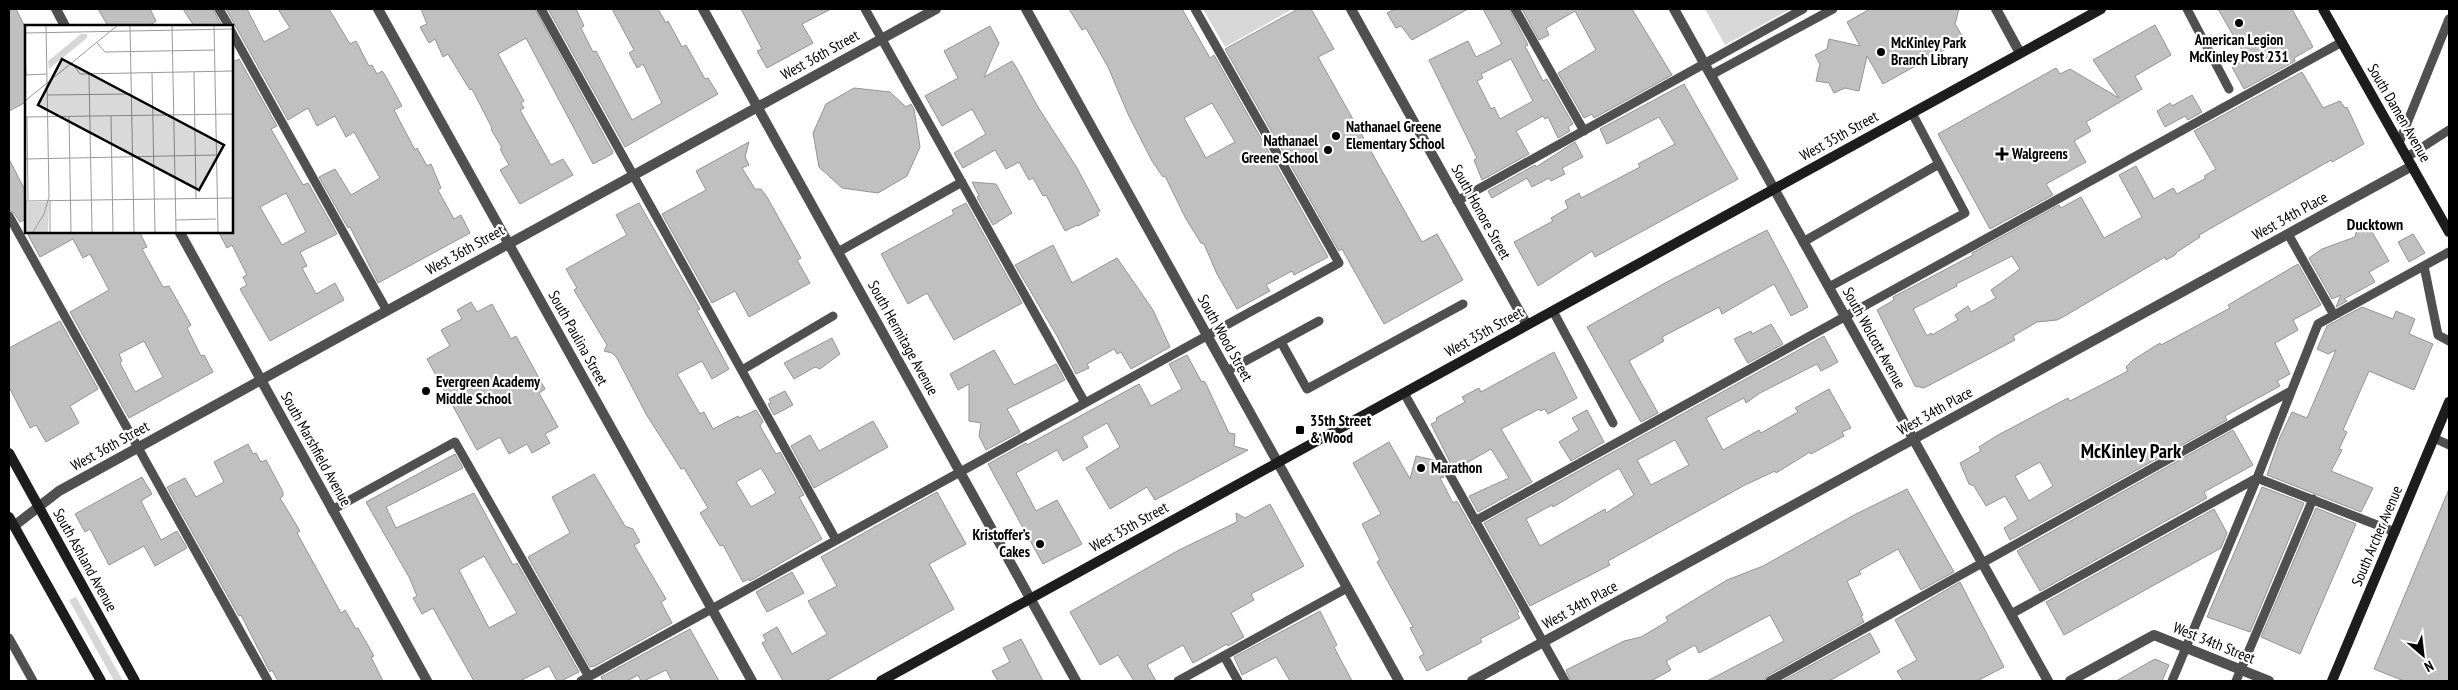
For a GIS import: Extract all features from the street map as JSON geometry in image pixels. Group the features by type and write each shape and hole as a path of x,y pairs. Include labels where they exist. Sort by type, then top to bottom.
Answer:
{"main road":[{"name":"South Damen Avenue","path":"2323,9 2449,232"},
{"name":"West 35th Street","path":"881,681 2097,10"},
{"name":"South Archer Avenue","path":"2334,681 2449,402"},
{"name":"South Ashland Avenue","path":"9,453 135,681"},
{"path":"10,524 100,681"}],"street":[{"path":"56,9 64,25"},
{"name":"South Paulina Street","path":"378,9 752,681"},
{"name":"South Hermitage Avenue","path":"703,9 1076,681"},
{"name":"West 36th Street","path":"10,524 39,508 59,491 138,447 936,9"},
{"name":"South Wood Street","path":"1026,9 1399,681"},
{"name":"South Honore Street","path":"1351,9 1526,325"},
{"name":"South Wolcott Avenue","path":"1674,9 2048,681"},
{"path":"1996,9 2020,53"},
{"name":"West 34th Place","path":"1472,681 2288,234 2410,161"},
{"name":"South Marshfield Avenue","path":"180,232 427,681"},
{"name":"West 34th Street","path":"2070,681 2154,635 2269,681"}],"lane":[{"path":"219,9 227,25"},
{"path":"541,9 836,540"},
{"path":"865,9 1085,403"},
{"path":"332,510 455,442 585,679 1339,264 1195,9"},
{"path":"1515,9 1584,131"},
{"path":"1457,201 1804,9"},
{"path":"1710,75 1833,9"},
{"path":"2187,9 2228,89"},
{"path":"2399,143 2449,19"},
{"path":"232,33 387,311"},
{"path":"1475,521 2342,42"},
{"path":"1828,288 1965,213 1912,113"},
{"path":"2410,161 2449,130"},
{"path":"1803,242 1939,164"},
{"path":"838,252 962,182"},
{"path":"9,216 268,681"},
{"path":"2288,234 2334,315"},
{"path":"2172,681 2257,478 2318,324 2449,252"},
{"path":"2424,266 2438,334 2449,341"},
{"path":"1281,342 1307,389 1463,304"},
{"path":"1553,311 1613,423"},
{"path":"742,370 833,316"},
{"path":"1227,371 1319,321"},
{"path":"1770,681 2291,391"},
{"path":"1404,393 1564,681"},
{"path":"2434,438 2449,445"},
{"path":"2011,614 2257,478 2395,532"},
{"path":"2236,681 2314,499"},
{"path":"1178,681 1347,588"},
{"path":"9,641 33,681"},
{"path":"1224,656 1238,681"}],"shaded area":[{"path":"1203,9 1293,9 1225,47"},
{"path":"1705,9 1791,9 1725,45"},
{"path":"76,597 123,681 114,681 69,600"}],"building":[{"path":"9,9 16,9 25,27 25,103 9,111"},
{"path":"98,9 150,9 156,21 150,25 107,25"},
{"path":"183,9 213,9 221,25 193,25"},
{"path":"226,9 247,9 264,42 290,28 278,9 329,9 350,44 356,41 369,66 372,65 377,74 382,71 385,75 402,106 394,110 415,150 417,148 427,166 431,164 441,188 438,190 454,219 461,215 470,233 378,283 350,227 348,228 319,177 335,169 351,195 380,178 354,132 346,137 335,116 317,126 308,108 288,120"},
{"path":"421,9 535,9 613,152 612,154 593,164 526,38 498,54 524,101 521,103 524,108 520,110 551,165 563,159 573,175 520,204 500,170 509,165 492,128 472,89 470,90 448,54 443,57 435,39 429,43 420,27 427,24"},
{"path":"548,9 576,9 584,26 581,28 593,52 596,51 632,120 662,103 643,64 637,68 629,53 634,50 612,9 658,9 666,23 668,21 682,47 686,45 705,79 708,78 718,94 625,147"},
{"path":"741,9 831,9 802,24 813,43 767,68 757,51 762,49"},
{"path":"1069,9 1182,9 1210,58 1214,55 1328,257 1294,275 1292,271 1266,285 1270,291 1237,309 1217,274 1204,244 1201,243 1186,219 1165,176 1163,177 1152,161 1128,114 1108,67 1086,28 1082,30","holes":["1212,103 1235,142 1206,158 1184,118"]},
{"name":"Nathanael Greene School","path":"1298,9 1311,9 1334,49 1318,57 1422,242 1437,234 1463,280 1384,324 1342,249 1339,251 1225,49"},
{"path":"1395,9 1468,9 1412,40 1401,26 1396,28 1387,13"},
{"path":"1483,9 1509,9 1528,45 1525,46 1543,81 1547,79 1573,124 1568,127 1570,131 1558,138 1548,117 1545,119 1543,116 1516,131 1529,154 1482,180 1474,160 1477,158 1429,60 1468,41 1476,57 1502,44","holes":["1511,59 1533,101 1500,119 1494,107 1491,109 1477,81 1483,78 1481,74"]},
{"path":"1522,9 1632,9 1672,75 1594,118 1592,114 1584,118 1558,73 1596,50 1575,11 1546,28 1549,35 1539,40"},
{"name":"McKinley Park Branch Library","path":"1870,9 1959,9 1955,24 1964,39 1883,84 1867,56 1859,91 1845,88 1834,93 1829,83 1816,81 1820,64 1815,55 1827,49 1829,39 1860,46 1847,22"},
{"path":"2218,9 2292,9 2313,47 2294,58 2295,61 2244,89 2232,67 2247,59"},
{"path":"2155,25 2171,55 2135,76 2142,89 2086,122 2091,131 2074,141 2086,162 2046,184 2053,195 1990,229 1938,134 2056,68 2060,74 2070,69 2119,98 2093,60"},
{"path":"990,26 999,43 984,77 1012,61 1038,107 1077,168 1100,211 1097,213 1099,215 1078,226 1065,231 1046,195 1043,196 1033,178 1029,180 1019,162 1006,169 995,150 963,168 954,153 986,134 972,109 942,126 925,96 958,78 944,51"},
{"path":"239,59 277,126 271,129 303,185 308,183 337,234 300,252 307,266 302,268 316,294 335,283 344,300 270,341 240,289 247,285 243,277 247,275 232,245 227,248 219,232 232,232 232,62","holes":["286,193 306,232 282,245 260,207"]},
{"path":"2302,72 2323,108 2340,101 2345,108 2347,107 2364,144 2332,162 2331,160 2199,235 2200,237 2175,255 2166,260 2165,257 2063,317 2057,320 2037,322 2013,336 2015,340 1924,388 1915,386 1877,310 1894,300 1893,297 1973,255 1972,253 2059,205 2061,208 2081,197 2104,238 2142,217 2119,175 2136,166 2154,199 2173,188 2177,194 2206,178 2204,176 2216,169 2194,131","holes":["2012,256 2020,269 1991,290 1996,298 1971,312 1968,306 1955,315 1958,320 1927,336 1913,309 1957,286 1956,284"]},
{"path":"1684,84 1738,179 1595,257 1592,251 1538,286 1514,242 1553,221 1551,218 1568,208 1565,201 1579,193 1581,198 1640,167 1638,164 1675,144 1659,117 1607,144 1600,129"},
{"path":"854,88 890,92 906,107 911,104 914,109 920,147 907,176 878,193 842,188 819,167 813,133 826,104"},
{"path":"2192,95 2202,112 2188,120 2185,116 2165,127 2157,111 2170,103 2172,106"},
{"path":"749,142 745,157 749,165 742,168 755,189 761,189 767,197 801,258 797,260 810,283 749,317 735,291 712,303 662,214 706,190 696,171"},
{"path":"1575,142 1583,157 1562,168 1565,174 1551,181 1549,178 1532,187 1527,178 1492,198 1488,191 1535,165 1536,167"},
{"path":"9,159 25,190 25,220 20,222 14,213 9,210"},
{"path":"972,182 996,184 1012,213 993,225 977,197 979,196"},
{"path":"639,203 700,309 697,310 729,369 712,379 702,361 677,374 700,414 704,412 713,429 738,416 739,418 756,410 763,421 760,426 776,454 780,452 804,495 799,497 822,539 750,581 749,579 743,582 723,545 720,546 700,513 708,508 684,468 681,469 646,414 617,358 612,353 604,351 607,345 574,290 577,288 566,269 627,235 616,215","holes":["761,468 776,493 751,507 736,482"]},
{"path":"966,203 1022,303 954,340 927,293 908,304 881,254 954,214 952,210"},
{"path":"2369,227 2389,261 2369,272 2375,282 2344,299 2347,301 2336,307 2341,295 2332,299 2309,258 2322,249 2355,237 2357,229 2364,230"},
{"path":"1767,230 1808,307 1791,316 1774,284 1722,314 1719,307 1662,337 1664,341 1629,361 1658,413 1641,422 1587,327 1665,283"},
{"path":"27,232 140,232 147,247 142,249 163,287 169,286 191,325 187,328 201,356 204,355 213,372 129,418 70,312 109,290 90,254 83,258 73,239 40,257","holes":["144,341 163,377 135,392 120,363 122,361 119,354"]},
{"path":"2413,234 2425,253 2409,262 2398,242"},
{"path":"1053,245 1072,283 1117,258 1153,310 1170,347 1131,369 1121,352 1117,354 1114,349 1087,364 1089,368 1076,374 1057,336 1015,265"},
{"path":"2298,264 2321,305 2293,320 2298,330 2275,343 2290,374 2277,381 2280,386 2225,416 2227,420 2010,540 2004,528 2018,519 2005,496 1986,506 1974,486 1969,484 1960,463 1981,451 1979,447 1998,435 2068,398 2070,401 2128,371 2126,367 2133,360 2160,343 2161,345 2230,308 2228,305","holes":["2040,462 2053,486 2029,501 2015,476"]},
{"path":"471,302 477,312 492,304 511,339 516,336 545,389 539,393 558,427 545,434 550,443 532,453 527,444 509,454 500,437 477,450 427,359 450,346 441,330 462,319 457,310"},
{"path":"2362,307 2393,319 2396,311 2415,319 2409,334 2433,344 2414,390 2369,371 2343,430 2347,432 2339,449 2342,450 2331,471 2373,488 2361,512 2267,475 2280,437 2292,412 2307,418 2336,350 2328,354 2317,349 2327,326"},
{"path":"60,321 98,389 70,406 79,423 46,442 36,425 30,428 9,387 9,348"},
{"path":"1771,324 1783,344 1748,363 1734,339 1751,331 1752,334"},
{"path":"1824,336 1838,362 1821,371 1817,364 1760,393 1746,403 1744,398 1706,418 1723,450 1759,430 1761,433 1798,412 1795,408 1829,389 1851,428 1842,432 1844,436 1811,454 1810,452 1776,473 1775,471 1745,485 1608,561 1610,565 1530,606 1484,523","holes":["1675,440 1689,465 1651,485 1637,460","1619,468 1634,495 1606,513 1605,509 1540,546 1526,519 1552,505 1553,507"]},
{"path":"832,338 840,354 820,369 815,367 794,379 784,363"},
{"path":"994,350 1014,385 1056,364 1065,380 1007,409 1020,432 986,450 979,436 981,423 969,421 969,384 958,390 950,374"},
{"path":"1554,352 1577,398 1548,414 1545,409 1540,411 1539,409 1501,429 1532,482 1478,512 1469,496 1509,478 1491,449 1454,470 1431,424 1437,421 1436,418 1465,402 1462,397 1479,388 1481,392"},
{"path":"1187,355 1201,381 1205,382 1229,433 1235,434 1234,446 1248,450 1155,500 1147,487 1110,509 1086,468 1120,447 1107,423 1082,437 1088,447 1063,461 1057,450 1016,473 1036,511 1057,500 1082,544 1043,564 988,464 1139,384 1151,406 1182,389 1169,364"},
{"path":"785,391 793,405 774,415 768,404 771,403 769,399"},
{"path":"1587,410 1604,442 1571,461 1559,442 1579,430 1572,418"},
{"path":"873,421 888,447 814,488 791,446 810,435 819,451"},
{"path":"2233,430 2253,465 2204,492 2207,498 2040,591 2017,551"},
{"path":"1389,442 1410,479 1416,456 1434,460 1444,477 1440,478 1453,503 1457,501 1519,612 1517,613 1520,618 1480,639 1482,642 1427,671 1419,657 1424,654 1410,628 1413,627 1377,562 1380,560 1362,524 1381,514 1353,463"},
{"path":"248,444 253,454 256,453 261,462 266,460 283,492 283,496 280,498 300,531 297,533 341,613 345,610 356,629 358,628 374,656 371,657 383,681 278,681 272,670 270,672 241,615 239,616 167,487 185,478 196,497 224,482 214,462"},
{"path":"455,454 463,468 386,507 396,528 474,493 513,565 517,563 579,672 561,681 557,681 549,666 520,681 474,681 433,608 422,614 413,598 417,596 409,577 366,502","holes":["484,556 517,613 489,628 459,570"]},
{"path":"594,474 625,526 633,529 640,542 634,545 666,599 661,602 672,623 590,667 528,557 570,533 552,497"},
{"path":"142,477 152,494 141,501 161,540 177,531 187,548 155,566 144,546 109,565 90,529 85,532 75,514"},
{"path":"2262,487 2304,503 2250,632 2207,617"},
{"path":"1907,489 1954,572 1921,590 1898,549 1859,571 1861,574 1847,581 1863,615 1861,616 1864,622 1767,676 1764,681 1707,681 1784,641 1770,615 1699,653 1695,645 1666,661 1671,670 1651,681 1571,681 1566,670 1624,641 1641,637 1668,621 1666,617 1727,580 1763,566 1856,514"},
{"path":"2449,489 2449,681 2404,681 2374,669"},
{"path":"937,492 966,544 929,564 954,609 826,681 783,681 762,643 766,641 763,635 777,627 792,654 827,634 808,601 837,586 821,557"},
{"path":"1270,504 1304,566 1251,594 1254,600 1231,613 1244,637 1193,663 1183,645 1147,665 1156,681 1134,681 1118,655 1100,665 1070,612 1179,550 1237,522 1236,513 1245,518"},
{"path":"2316,508 2356,524 2300,654 2261,637"},
{"path":"2214,509 2227,533 2221,548 2064,635 2046,602"},
{"path":"792,572 804,593 767,612 756,592"},
{"path":"1960,582 2004,667 1977,681 1903,681 1897,671 1917,660 1895,620"},
{"path":"1320,611 1337,645 1334,647 1352,681 1290,681 1276,657 1242,675 1234,657"},
{"path":"690,629 719,681 672,681 666,670 644,681 641,681 638,675 627,681 603,681 601,677"},
{"path":"1870,633 1880,652 1829,681 1782,681"},
{"path":"1021,639 1043,681 998,681 992,671 1010,662 1003,648"},
{"path":"2155,659 2169,665 2162,681 2116,681"}],"place":[{"name":"American Legion McKinley Post 231","path":"2239,23"},
{"name":"McKinley Park Branch Library","path":"1881,52"},
{"name":"Nathanael Greene Elementary School","path":"1336,136"},
{"name":"Nathanael Greene School","path":"1328,150"},
{"name":"Walgreens","path":"2002,154"},
{"name":"Evergreen Academy Middle School","path":"426,391"},
{"name":"35th Street & Wood","path":"1300,430"},
{"name":"Marathon","path":"1421,468"},
{"name":"Kristoffer’s Cakes","path":"1040,544"}],"district":[{"name":"Ducktown","path":"2375,224"},
{"name":"McKinley Park","path":"2131,451"}]}
